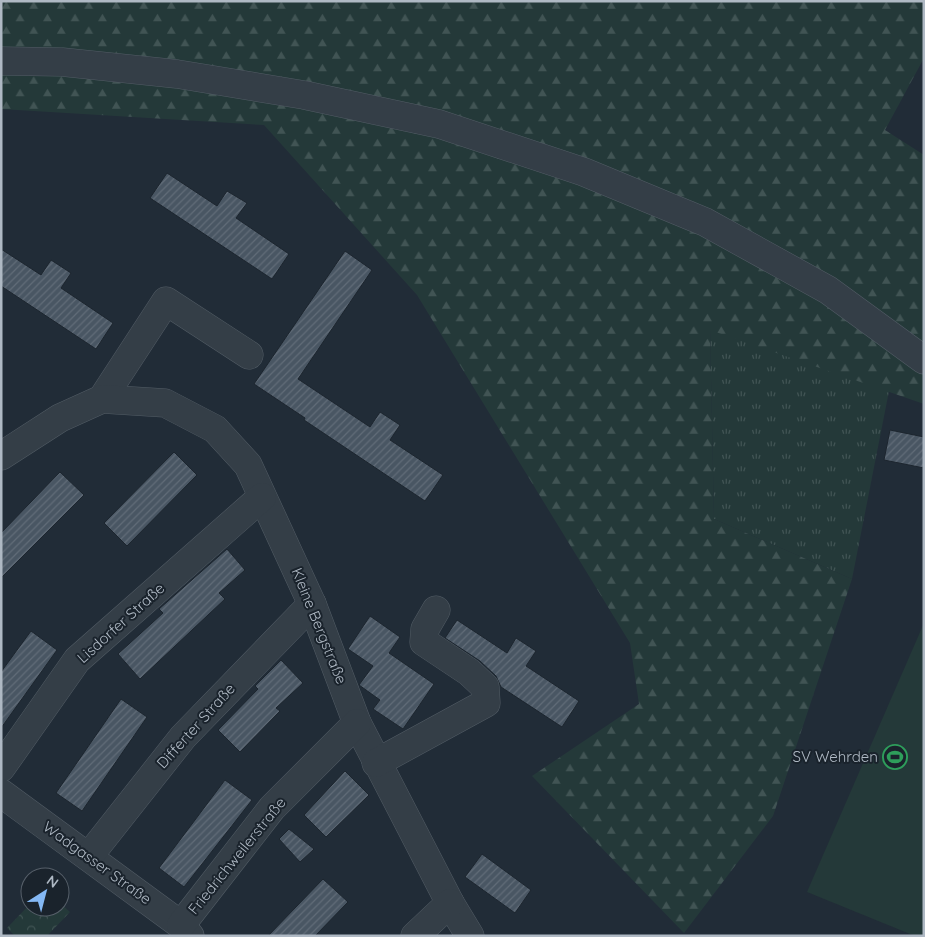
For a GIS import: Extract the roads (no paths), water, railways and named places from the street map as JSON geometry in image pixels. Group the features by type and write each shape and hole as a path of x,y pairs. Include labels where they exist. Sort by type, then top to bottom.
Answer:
{"street":[{"path":"1,61 62,62 177,74 304,95 439,124 584,172 705,222 828,290 924,360"},
{"path":"102,399 166,302 250,355"},
{"name":"Kleine Bergstraße","path":"1,456 60,418 102,399 165,403 215,429 248,465 312,604 357,723 450,903 470,936"},
{"name":"Lisdorfer Straße","path":"1,768 77,660 262,497"},
{"name":"Differter Straße","path":"89,856 183,737 312,604"},
{"path":"376,762 486,703 485,687 469,672 424,642 425,629 436,610"},
{"name":"Friedrichweilerstraße","path":"186,931 272,808 357,723"},
{"name":"Wadgasser Straße","path":"1,793 89,856 186,931"},
{"path":"415,936 450,903"}],"place":[{"name":"SV Wehrden","path":"895,757"}]}
